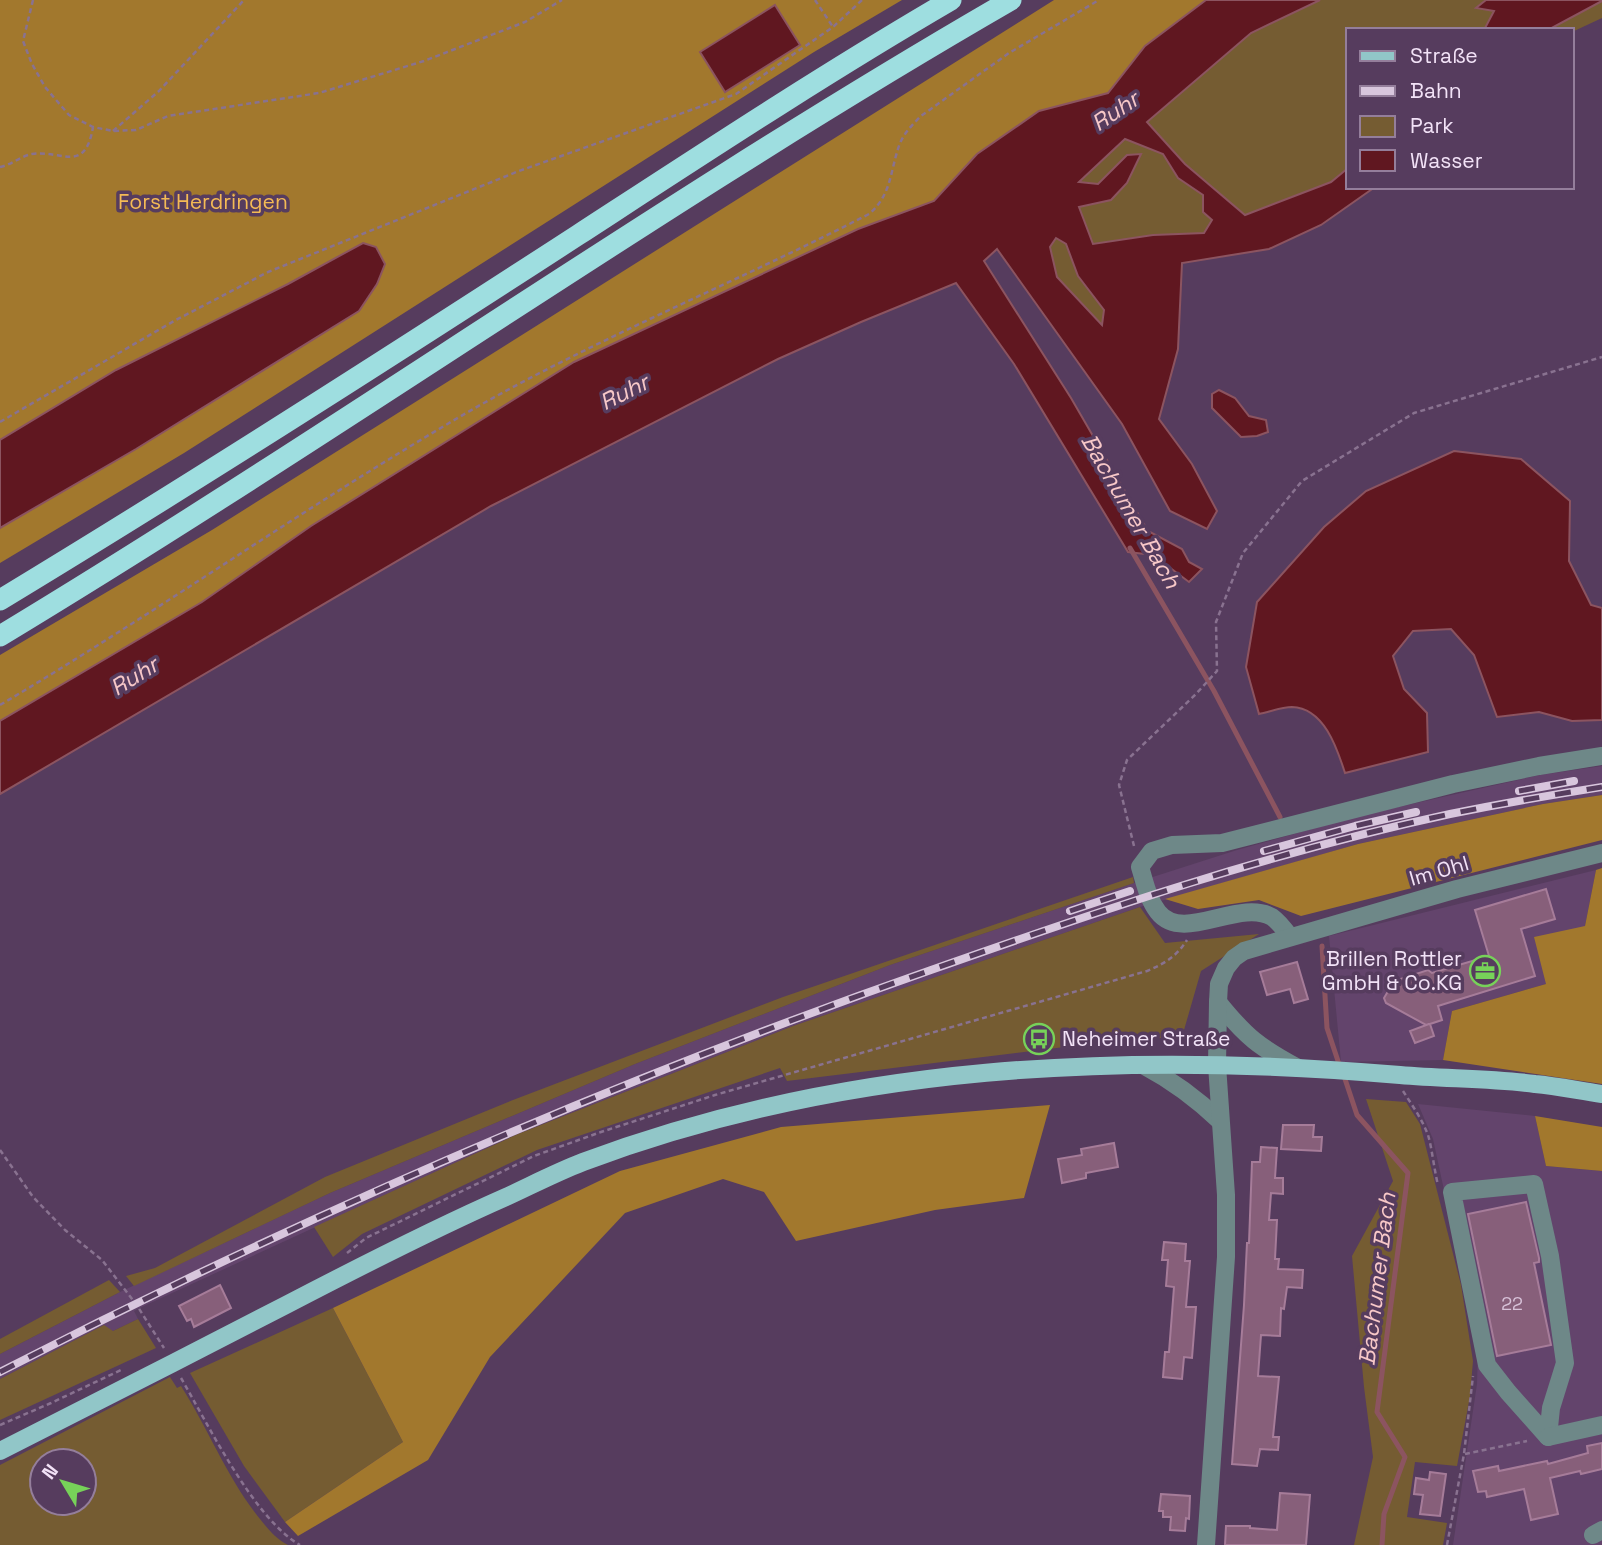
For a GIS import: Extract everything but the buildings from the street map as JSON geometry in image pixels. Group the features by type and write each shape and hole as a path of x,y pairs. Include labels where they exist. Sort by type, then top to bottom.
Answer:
{"highway":[{"path":"0,600 278,428 656,183 884,39 951,0"},
{"path":"0,636 282,461 895,67 1011,0"}],"main road":[{"path":"0,1451 410,1240 579,1163 669,1132 786,1101 867,1086 1038,1067 1143,1065 1298,1068 1532,1083 1602,1094"}],"street":[{"path":"1206,1545 1226,1257 1226,1195 1217,1065 1219,984 1226,968 1244,951 1290,937 1271,917 1258,912 1180,924 1170,921 1159,914 1148,896 1139,867 1152,851 1172,845 1222,843 1453,784 1602,756"},
{"name":"Im Ohl","path":"1290,937 1457,889 1602,853"},
{"path":"1218,1002 1242,1032 1262,1048 1298,1068"},
{"path":"1143,1065 1184,1089 1220,1121"},
{"path":"1534,1184 1550,1256 1565,1363 1552,1408 1548,1437 1487,1365 1452,1192 1534,1184"},
{"path":"1548,1437 1602,1424"}],"path":[{"path":"33,0 23,41 45,87 69,115 93,127 113,131 136,130 168,116 319,93 424,61 526,22 562,0"},
{"path":"113,131 159,91 244,0"},
{"path":"815,0 833,27"},
{"path":"0,422 174,321 268,272 507,176 736,94 833,27 862,0"},
{"path":"0,705 81,657 345,485 477,407 625,331 869,214 882,201 888,190 901,142 911,126 1009,53 1099,0"},
{"path":"0,167 30,154 69,159 81,154 90,142 93,127"},
{"path":"1139,867 1119,785 1127,760 1217,671 1216,622 1243,553 1302,481 1413,413 1602,357"},
{"path":"0,1150 33,1197 65,1230 102,1260 136,1304 233,1468 270,1520 300,1545"},
{"path":"1447,1545 1464,1454 1548,1437"}],"shaded area":[{"path":"1602,766 1602,795 1543,804 1358,844 1140,907 793,1026 518,1134 146,1305 134,1311 138,1319 113,1331 103,1326 0,1379 0,1354 120,1292 330,1193 635,1064 890,965 1237,850 1354,817 1540,775"},
{"path":"1596,870 1585,926 1546,984 1452,1011 1443,1060 1341,1062 1329,936"},
{"path":"1418,1104 1535,1116 1546,1166 1602,1171 1602,1545 1453,1545 1477,1384 1478,1348 1433,1139"}],"green space":[{"name":"Forst Herdringen","path":"0,0 902,0 814,52 184,453 0,563"},
{"path":"1054,0 1206,0 1145,46 1108,93 1039,111 977,154 934,201 858,229 574,362 311,526 202,602 0,721 0,655 212,530"},
{"path":"1320,0 1486,0 1477,8 1495,10 1485,28 1346,28 1346,170 1331,182 1245,216 1185,164 1147,122 1251,33"},
{"path":"1602,1 1602,18 1574,31 1574,28 1552,28"},
{"path":"1125,139 1163,154 1178,178 1203,195 1212,220 1204,233 1153,235 1093,244 1079,207 1111,200 1127,155 1098,184 1079,183"},
{"path":"1056,238 1066,244 1078,276 1104,310 1103,326 1057,277 1050,247"},
{"path":"1602,795 1602,840 1301,916 1259,900 1198,909 1165,899 1358,844 1543,804"},
{"path":"1602,868 1602,1084 1443,1060 1452,1011 1546,984 1534,937 1585,926 1596,870"},
{"path":"1133,877 1134,883 890,965 635,1064 330,1193 134,1286 126,1276 155,1268 325,1177 513,1100 783,997"},
{"path":"1140,907 1165,943 1259,934 1201,971 1182,1037 1121,1040 787,1081 780,1068 537,1150 362,1234 333,1257 314,1227 518,1134 793,1026"},
{"path":"1366,1099 1406,1102 1420,1124 1461,1285 1473,1361 1470,1396 1457,1466 1415,1462 1407,1517 1447,1523 1443,1545 1354,1545 1373,1457 1352,1256 1393,1181"},
{"path":"1050,1105 1024,1198 935,1210 796,1241 764,1192 723,1179 625,1213 490,1357 428,1460 298,1536 285,1522 403,1442 333,1308 620,1171 781,1127"},
{"path":"1535,1116 1602,1127 1602,1171 1546,1166"},
{"path":"109,1280 120,1292 0,1354 0,1339"},
{"path":"333,1308 403,1442 285,1522 244,1466 190,1373"},
{"path":"138,1319 156,1348 0,1420 0,1379 104,1325 113,1331"},
{"path":"170,1377 177,1388 181,1386 248,1503 272,1534 288,1545 0,1545 0,1465 28,1451 28,1517 98,1517 98,1447 35,1447"}],"water":[{"name":"Ruhr","path":"1206,0 1320,0 1251,33 1147,122 1185,164 1245,215 1331,182 1346,170 1346,189 1372,189 1321,225 1269,249 1182,263 1178,349 1159,419 1192,464 1217,511 1207,529 1170,511 1122,424 997,249 984,261 1071,398 1148,531 1182,549 1189,562 1202,569 1189,582 1153,555 1128,552 1014,364 956,283 778,359 491,506 0,794 0,721 202,602 311,526 574,362 858,229 934,201 977,154 1039,111 1108,93 1145,46","holes":["1125,139 1163,154 1178,178 1203,195 1203,212 1212,220 1204,233 1153,235 1093,244 1079,207 1111,200 1127,183 1141,154 1127,155 1098,184 1079,182","1056,238 1066,244 1078,276 1104,310 1102,325 1057,277 1050,247"]},
{"path":"1486,0 1602,0 1552,28 1485,28 1494,11 1476,8"},
{"path":"775,5 800,45 725,92 700,52"},
{"path":"363,243 376,247 385,264 377,284 359,311 136,449 0,528 0,440 116,370 288,284"},
{"path":"1219,390 1235,398 1249,416 1266,420 1268,432 1241,437 1212,408 1212,394"},
{"path":"1454,451 1521,459 1570,501 1569,561 1591,605 1602,608 1602,720 1572,721 1539,712 1497,717 1474,655 1451,629 1413,631 1393,656 1404,689 1427,713 1428,752 1345,773 1328,731 1313,714 1292,707 1259,714 1246,667 1257,602 1324,527 1366,491"}],"waterway":[{"name":"Bachumer Bach","path":"1130,548 1214,691 1280,817"},
{"name":"Bachumer Bach","path":"1322,946 1327,1028 1340,1067"},
{"name":"Bachumer Bach","path":"1344,1076 1357,1115 1408,1173 1377,1412 1405,1457 1384,1514 1382,1545"}],"railway":[{"path":"1519,791 1574,781"},
{"path":"0,1372 342,1206 575,1106 811,1013 1059,926 1253,864 1450,814 1602,787"},
{"path":"1264,851 1416,812"},
{"path":"1070,911 1130,891"}],"place":[{"name":"Brillen Rottler GmbH & Co.KG","path":"1485,971"},
{"name":"Neheimer Straße","path":"1039,1039"}]}
